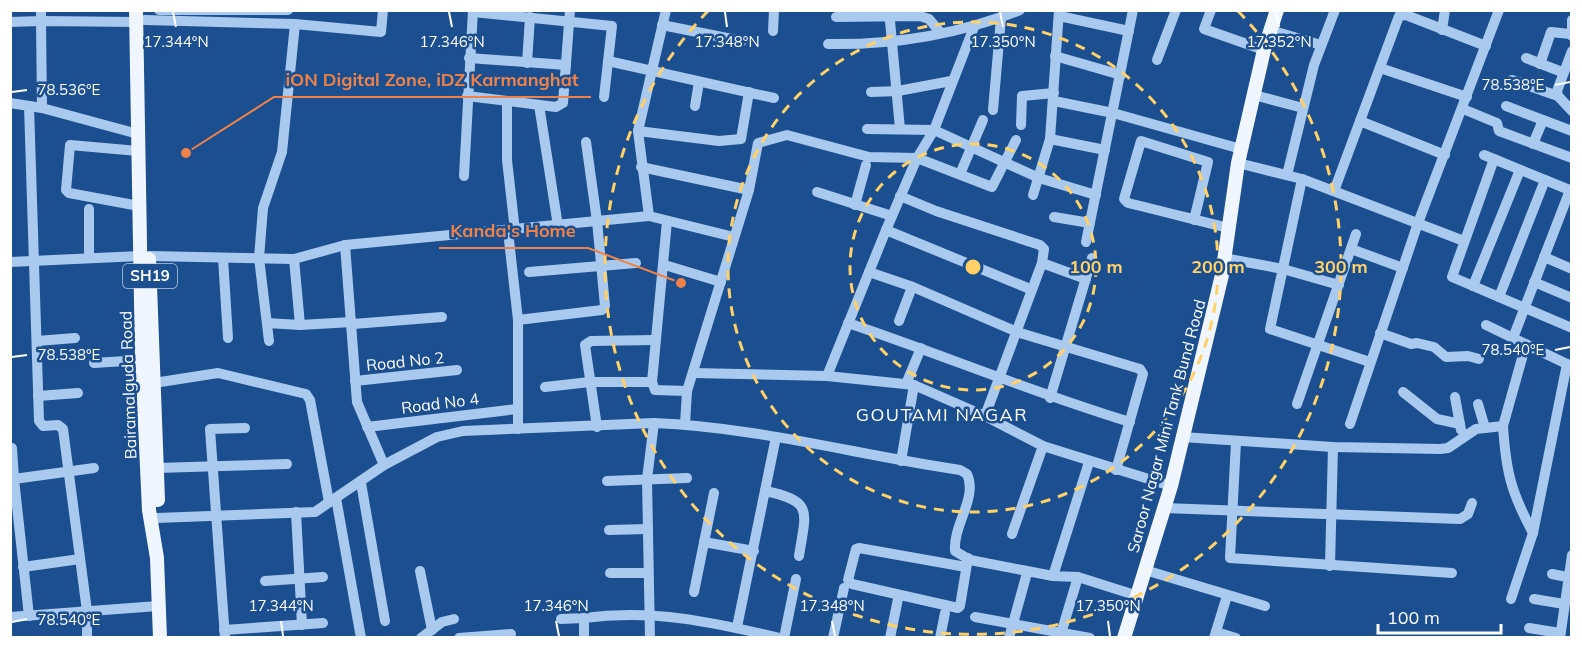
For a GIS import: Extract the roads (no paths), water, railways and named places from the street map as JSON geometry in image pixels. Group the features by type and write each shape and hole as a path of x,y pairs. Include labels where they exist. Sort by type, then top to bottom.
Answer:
{"main road":[{"name":"Saroor Nagar Mini Tank Bund Road","path":"1124,638 1171,486 1224,258 1241,149 1264,50 1277,10"},
{"name":"Bairamalguda Road","path":"140,16 139,206 153,383 158,518 155,541"},
{"name":"Bairamalguda Road","path":"140,16 144,256 142,360 149,510 155,541 159,638"}],"street":[{"path":"159,10 288,10"},
{"path":"10,22 41,16 140,16 295,24 381,32 383,10"},
{"path":"649,216 640,167 638,131 650,71 666,10"},
{"path":"773,31 774,10"},
{"path":"828,44 892,42 974,27 1020,10"},
{"path":"1086,242 1133,10"},
{"path":"1157,60 1176,10"},
{"path":"1211,10 1204,29 1264,50"},
{"path":"1287,175 1321,45 1335,10"},
{"path":"1442,30 1445,10"},
{"path":"1350,424 1402,267 1499,10"},
{"path":"464,176 473,11 530,17 569,15 612,26 604,97"},
{"path":"1334,191 1380,68 1398,12 1486,46"},
{"path":"889,13 900,129"},
{"path":"836,17 889,13 925,17 940,32"},
{"path":"1033,195 1050,139 1059,13 1129,31"},
{"path":"467,96 556,107 563,103 569,15"},
{"path":"41,16 42,108"},
{"path":"527,63 530,17"},
{"path":"993,110 1001,18"},
{"path":"1540,64 1551,32 1571,35 1572,20"},
{"path":"269,341 260,258 262,208 282,152 295,24"},
{"path":"662,25 742,41"},
{"path":"827,376 885,230 917,158 934,129 974,27"},
{"path":"1270,30 1321,45"},
{"path":"1558,96 1562,72 1572,51"},
{"path":"1055,56 1121,75"},
{"path":"469,58 566,65"},
{"path":"1526,58 1562,72"},
{"path":"608,61 774,98"},
{"path":"1380,68 1467,97"},
{"path":"1512,80 1558,96 1572,111"},
{"path":"695,106 699,81"},
{"path":"871,93 898,91 951,81"},
{"path":"741,138 749,92"},
{"path":"1254,95 1303,108"},
{"path":"1021,124 1022,96 1054,97 1241,149"},
{"path":"507,101 507,160 518,320 516,408 518,429"},
{"path":"10,103 42,108 138,134"},
{"path":"539,105 558,226"},
{"path":"29,106 38,396 41,423 46,426 62,426 87,611 87,638"},
{"path":"1506,106 1572,131"},
{"path":"1463,110 1497,123 1499,131 1572,158"},
{"path":"960,174 983,120"},
{"path":"1533,144 1543,120"},
{"path":"1360,121 1445,154"},
{"path":"867,129 934,129 1039,178 1096,195"},
{"path":"638,131 719,141 741,138 758,142 787,135 869,157 917,158 992,187 1016,140"},
{"path":"1050,139 1105,150"},
{"path":"1194,219 1208,162 1141,141 1124,199 1194,219 1228,228"},
{"path":"518,320 603,309 597,221 586,142"},
{"path":"685,424 687,391 749,190 758,142"},
{"path":"138,151 70,145 66,190 69,194 139,206"},
{"path":"1513,338 1524,308 1534,282 1571,191 1489,157 1452,275 1473,286 1524,308 1572,328"},
{"path":"1238,163 1302,179 1464,241"},
{"path":"855,205 866,165"},
{"path":"640,167 749,190"},
{"path":"1473,286 1520,170"},
{"path":"1302,179 1270,329 1370,362"},
{"path":"1499,297 1545,180"},
{"path":"817,192 892,216"},
{"path":"900,196 936,211 1040,245 1044,249 1042,263 1030,288 1017,332 985,416"},
{"path":"89,209 89,258"},
{"path":"10,262 144,256 294,259 345,245 512,231 649,216 734,237"},
{"path":"1054,217 1090,223"},
{"path":"667,221 654,340 652,382 655,390 687,391"},
{"path":"885,230 1030,288"},
{"path":"1297,404 1356,234"},
{"path":"345,245 357,402 384,465"},
{"path":"1351,249 1402,267"},
{"path":"1544,257 1571,266"},
{"path":"223,258 228,338"},
{"path":"1050,398 1063,348 1092,258"},
{"path":"1224,258 1283,269 1340,285"},
{"path":"294,259 300,325"},
{"path":"530,272 636,263"},
{"path":"1042,263 1086,279"},
{"path":"668,266 721,282"},
{"path":"869,272 912,287 1017,332 1142,371 1116,470"},
{"path":"1534,282 1572,298"},
{"path":"899,321 912,287"},
{"path":"267,323 300,325 352,323 442,316"},
{"path":"848,323 921,348 1050,398 1130,422"},
{"path":"1486,325 1569,365 1533,533 1511,599"},
{"path":"1380,333 1411,344 1434,347 1446,357 1468,356 1479,359"},
{"path":"37,340 75,338"},
{"path":"597,427 585,350 588,342 654,340"},
{"path":"1526,344 1503,426 1510,484 1515,501 1533,533"},
{"path":"901,462 910,385 921,348"},
{"path":"94,363 142,360"},
{"name":"Road No 2","path":"356,381 457,370"},
{"path":"153,383 218,373 306,394 310,400 333,500 361,638"},
{"path":"693,373 827,376 910,385 985,416 1043,446 1171,486"},
{"path":"545,387 590,382 652,382"},
{"path":"1403,392 1437,419 1460,424"},
{"path":"38,396 78,393"},
{"path":"1455,398 1462,436"},
{"path":"1478,404 1485,428"},
{"name":"Road No 4","path":"367,427 516,408"},
{"path":"650,638 647,479 654,423"},
{"path":"158,518 315,512 361,483 384,465 437,437 465,431 654,423 685,424 776,436 968,474 971,490 956,530 961,561 958,608 852,584 848,580 859,548 961,561 1027,573 1078,577 1138,596"},
{"path":"1182,437 1333,447 1440,449 1448,448 1462,436 1485,428 1503,426"},
{"path":"245,428 210,429 225,634 323,623"},
{"path":"737,627 776,436"},
{"path":"1236,442 1230,558 1452,573"},
{"path":"1012,534 1043,446"},
{"path":"1330,566 1333,447"},
{"path":"12,448 14,521 29,616"},
{"path":"1053,576 1089,462"},
{"path":"157,468 287,464"},
{"path":"14,479 94,468"},
{"path":"607,481 687,478"},
{"path":"361,483 385,621"},
{"path":"765,491 792,496 800,502 804,522 799,556"},
{"path":"694,592 714,493"},
{"path":"1164,508 1460,519 1468,514 1472,503"},
{"path":"296,512 302,625"},
{"path":"609,530 648,529"},
{"path":"704,542 754,551"},
{"path":"1529,628 1560,635 1567,618 1564,604 1572,555"},
{"path":"23,567 80,559"},
{"path":"1145,570 1265,606"},
{"path":"420,571 432,630"},
{"path":"610,573 648,573"},
{"path":"1009,638 1027,573"},
{"path":"1552,574 1567,577"},
{"path":"266,581 323,577"},
{"path":"1060,634 1078,577"},
{"path":"784,638 796,579"},
{"path":"833,638 844,588"},
{"path":"1227,596 1215,635 1236,638"},
{"path":"890,638 898,599"},
{"path":"1534,599 1564,604"},
{"path":"10,617 158,606"},
{"path":"940,638 945,613"},
{"path":"561,619 648,614 688,617 737,627 753,635 780,638"},
{"path":"975,617 1090,638"},
{"path":"584,618 584,638"},
{"path":"420,638 454,619"},
{"path":"459,638 511,634"}],"place":[{"name":"iON Digital Zone, iDZ Karmanghat","path":"186,153"},
{"name":"Kanda's Home","path":"681,283"}],"district":[{"name":"GOUTAMI NAGAR","path":"942,415"}]}
